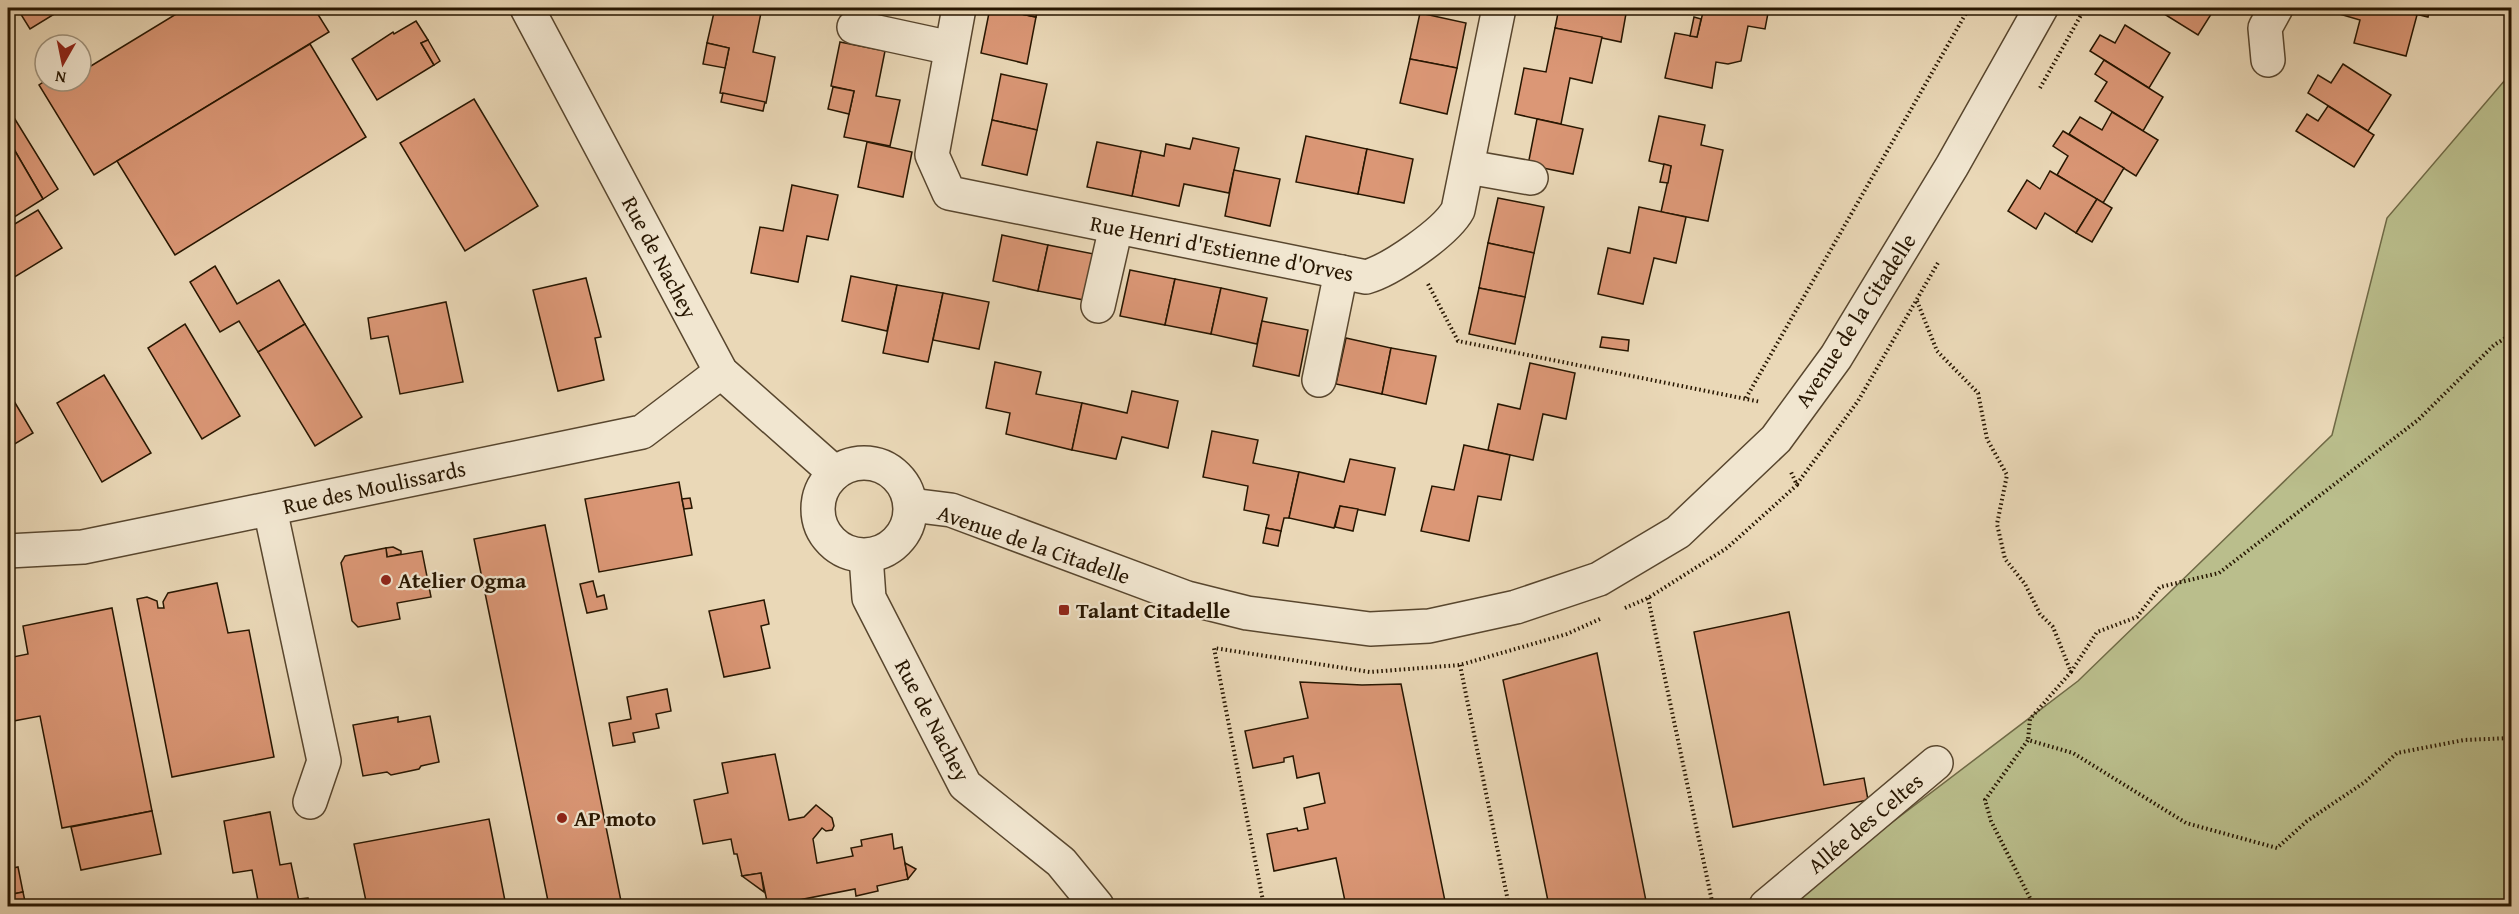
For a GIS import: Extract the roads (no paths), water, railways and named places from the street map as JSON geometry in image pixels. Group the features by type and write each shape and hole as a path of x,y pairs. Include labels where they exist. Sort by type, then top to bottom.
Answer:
{"street":[{"name":"Rue de Nachey","path":"527,8 722,372 835,473"},
{"name":"Rue Henri d'Estienne d'Orves","path":"959,8 932,155 949,193 1366,277 1380,272 1446,227 1458,210 1499,8"},
{"name":"Avenue de la Citadelle","path":"911,505 951,510 1187,598 1247,613 1370,629 1429,626 1516,608 1599,579 1678,531 1776,439 1836,357 1952,166 2041,8"},
{"path":"2268,60 2265,28 2276,8"},
{"path":"854,27 951,48"},
{"path":"1468,167 1531,178"},
{"path":"1098,306 1116,227"},
{"path":"1319,380 1341,272"},
{"name":"Rue des Moulissards","path":"8,551 83,547 642,432 722,372"},
{"path":"861,462 875,463 900,478 911,505 910,519 904,533 894,545 866,556 852,554 839,548 828,538 821,526 818,512 819,498 825,484 835,473 861,462"},
{"path":"270,508 324,761 310,802"},
{"name":"Rue de Nachey","path":"866,556 869,598 965,785 1062,862 1098,906"},
{"name":"Allée des Celtes","path":"1766,906 1936,763"}],"place":[{"name":"Atelier Ogma","path":"386,580"},
{"name":"Talant Citadelle","path":"1064,610"},
{"name":"AP moto","path":"562,818"}]}
